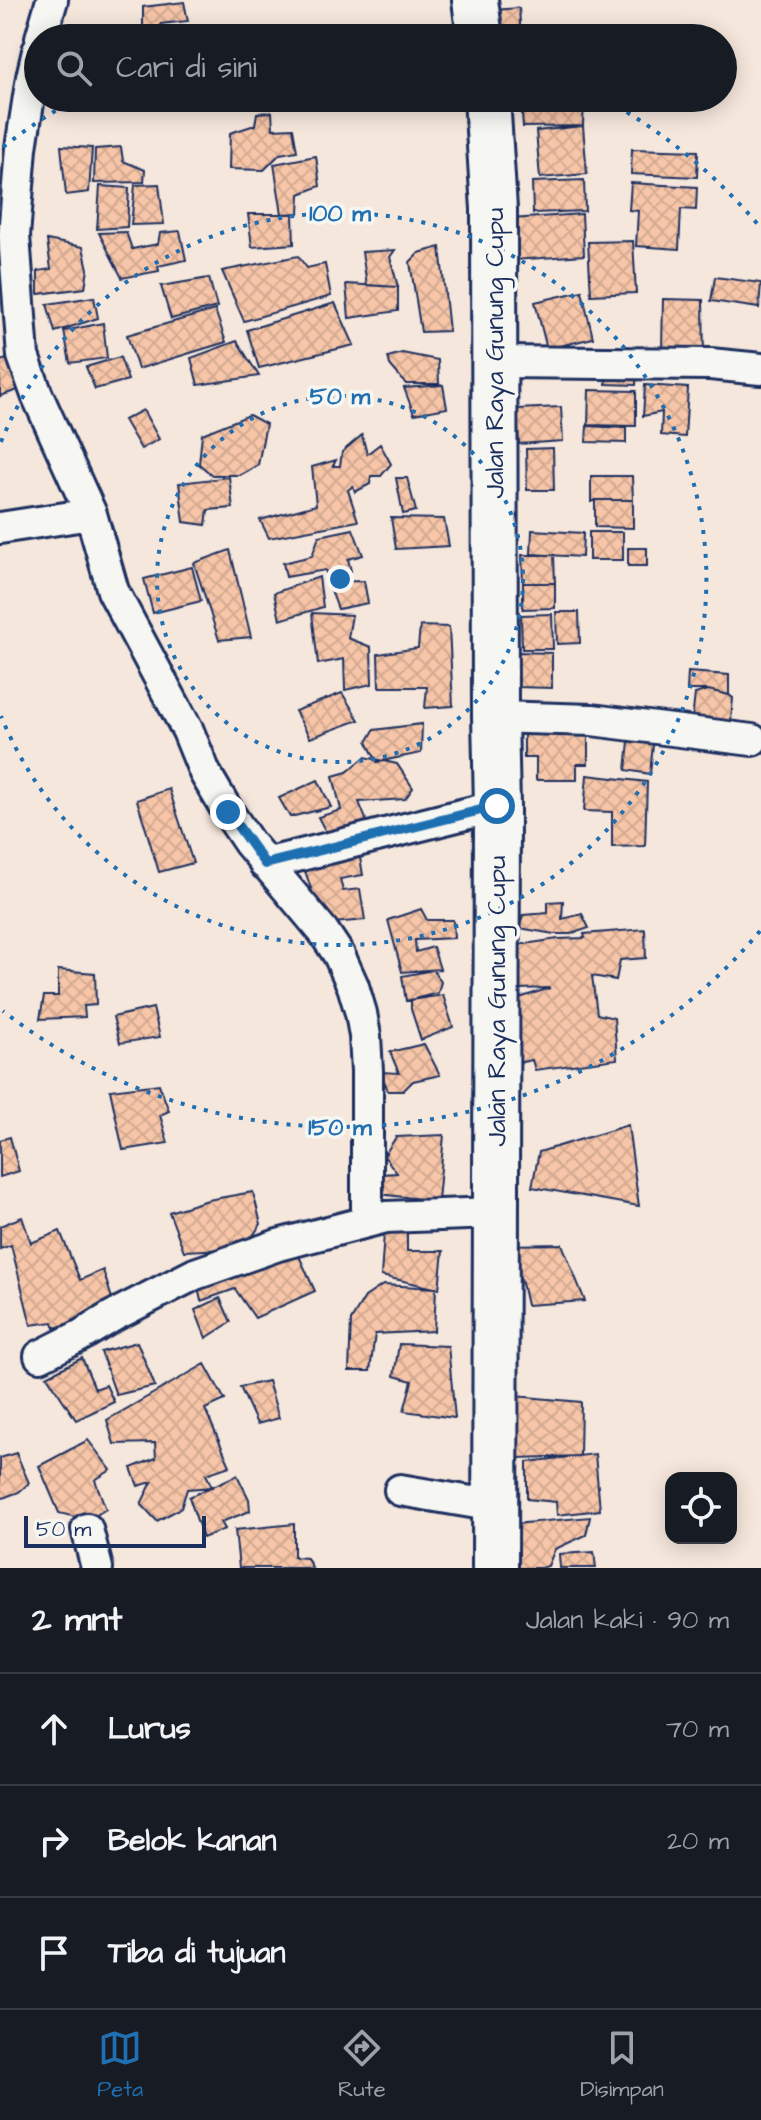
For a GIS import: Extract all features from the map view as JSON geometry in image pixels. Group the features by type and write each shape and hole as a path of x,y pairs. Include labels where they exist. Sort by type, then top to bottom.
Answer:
{"highway":[{"path":"475,0 478,24"},
{"name":"Jalan Raya Gunung Cupu","path":"488,112 494,209 497,806 495,1568"}],"street":[{"path":"45,24 52,0"},
{"path":"27,112 21,148 14,236 23,356 42,408 91,514 113,591 188,731 205,773 265,864 323,931 339,955 353,986 365,1036 367,1221"},
{"path":"494,362 710,364 761,369"},
{"path":"0,528 91,514"},
{"path":"495,717 592,720 752,740"},
{"path":"265,864 497,806"},
{"path":"40,1356 195,1274 278,1245 386,1217 494,1213"},
{"path":"400,1490 495,1506"},
{"path":"87,1529 97,1568"}],"building":[{"path":"184,2 188,21 143,24 143,7"},
{"path":"519,8 520,24 494,24 494,10"},
{"path":"272,112 273,129 293,128 297,151 280,154 264,170 229,169 230,133 255,125 257,113"},
{"path":"522,112 584,112 583,126 523,127"},
{"path":"583,126 587,174 540,178 536,131"},
{"path":"61,146 92,148 89,192 66,195"},
{"path":"121,147 123,161 145,170 144,182 94,183 95,149"},
{"path":"632,149 698,151 697,177 631,174"},
{"path":"316,156 320,186 300,194 299,213 282,214 274,164"},
{"path":"584,180 585,211 533,213 532,182"},
{"path":"631,183 697,187 696,210 681,209 679,249 636,246 638,211 629,210"},
{"path":"159,184 164,224 131,225 135,185"},
{"path":"100,186 129,188 127,227 97,229"},
{"path":"248,214 293,214 294,244 252,247"},
{"path":"582,214 584,255 514,260 511,219"},
{"path":"180,231 186,260 158,266 159,271 122,278 99,233 126,232 132,249 158,244 160,233"},
{"path":"47,240 83,247 88,269 85,288 38,294 38,271 51,269"},
{"path":"633,241 636,293 591,295 588,242"},
{"path":"440,247 449,331 421,332 410,262 419,253"},
{"path":"395,250 390,257 398,287 367,285 362,252"},
{"path":"298,256 307,268 325,264 331,296 244,321 222,271"},
{"path":"715,277 761,283 759,308 711,301"},
{"path":"209,278 217,307 171,319 161,286"},
{"path":"346,284 398,287 398,311 349,318"},
{"path":"582,291 593,338 547,349 535,302"},
{"path":"94,297 98,318 55,332 47,304"},
{"path":"663,299 703,300 704,356 662,351"},
{"path":"335,303 354,345 259,368 247,330"},
{"path":"215,310 226,342 138,369 127,335"},
{"path":"103,323 107,358 70,363 64,331"},
{"path":"237,341 259,376 198,385 191,358"},
{"path":"608,352 638,353 636,385 606,384"},
{"path":"402,353 438,360 439,384 406,384 390,365 388,357"},
{"path":"120,357 128,380 95,389 86,367"},
{"path":"7,359 18,390 0,396 0,361"},
{"path":"443,385 447,408 414,414 404,388"},
{"path":"645,385 688,388 685,437 661,435 662,412 643,416"},
{"path":"589,390 636,391 636,426 588,425"},
{"path":"561,407 563,441 519,444 517,409"},
{"path":"143,410 159,439 141,449 124,420"},
{"path":"249,415 266,424 258,465 240,475 212,475 199,464 202,434"},
{"path":"587,426 626,428 626,443 586,442"},
{"path":"362,435 367,454 380,444 391,464 381,476 371,476 370,484 355,492 353,486 348,490 358,521 269,538 260,520 316,505 312,467 336,460 333,466 340,466 342,452"},
{"path":"553,448 554,490 527,490 526,449"},
{"path":"591,476 632,476 633,500 591,502"},
{"path":"229,477 233,508 208,510 206,525 184,522 179,483"},
{"path":"396,478 407,478 416,511 403,514"},
{"path":"595,500 633,500 633,528 595,527"},
{"path":"391,518 444,519 449,546 396,549"},
{"path":"353,529 363,555 348,559 351,571 328,577 325,570 286,577 283,563 312,556 319,536"},
{"path":"532,530 583,533 582,557 531,554"},
{"path":"589,532 623,532 623,560 589,560"},
{"path":"628,548 647,548 647,566 628,566"},
{"path":"230,550 251,637 219,640 194,563"},
{"path":"522,555 554,555 555,583 523,583"},
{"path":"192,567 201,601 153,613 144,579"},
{"path":"319,577 323,607 280,620 274,593"},
{"path":"364,581 368,603 338,609 328,582"},
{"path":"523,583 555,583 555,608 523,609"},
{"path":"556,612 579,612 580,643 557,644"},
{"path":"312,613 352,615 348,638 371,647 372,684 345,690 344,659 318,664"},
{"path":"552,614 553,649 522,649 521,615"},
{"path":"420,626 449,627 453,706 425,708 427,687 379,687 378,654 418,648"},
{"path":"517,652 552,653 552,688 516,687"},
{"path":"688,672 729,675 729,695 708,690 687,690"},
{"path":"708,690 733,698 730,733 691,729 695,694"},
{"path":"342,693 359,720 310,738 295,711"},
{"path":"524,722 588,723 588,764 577,764 577,780 536,780 536,758 524,758"},
{"path":"422,724 421,753 377,762 367,742 374,730"},
{"path":"630,732 654,735 650,774 626,770"},
{"path":"365,757 397,764 413,788 405,799 359,802 367,822 329,838 318,817 341,810 333,776 347,772"},
{"path":"587,775 647,782 645,846 612,847 612,812 584,811"},
{"path":"318,780 331,807 290,817 279,798"},
{"path":"169,789 193,863 159,872 137,800"},
{"path":"358,846 363,875 340,879 343,891 360,889 365,920 323,924 301,859"},
{"path":"563,901 562,919 582,914 589,928 571,934 554,934 519,928 523,915 548,913 548,902"},
{"path":"421,909 427,920 453,920 454,938 415,940 416,952 433,947 440,969 402,972 388,920"},
{"path":"645,929 646,958 620,960 616,980 592,976 597,1014 614,1018 617,1059 535,1070 532,1060 512,1064 501,1004 550,988 519,989 511,946 585,938 584,934"},
{"path":"58,970 95,973 96,1005 84,1006 85,1017 40,1019 44,996 58,996"},
{"path":"433,970 441,982 438,993 406,1001 402,976"},
{"path":"443,995 453,1027 421,1040 411,1000"},
{"path":"153,1008 160,1037 120,1043 113,1017"},
{"path":"424,1044 440,1075 413,1081 403,1091 388,1091 381,1072 399,1073 390,1052"},
{"path":"159,1084 169,1111 160,1115 168,1143 123,1150 110,1090"},
{"path":"628,1125 639,1206 532,1187 539,1152"},
{"path":"444,1135 438,1201 379,1194 381,1174 397,1173 384,1156 396,1137"},
{"path":"10,1137 19,1171 0,1177 0,1140"},
{"path":"253,1192 261,1224 252,1237 227,1249 184,1251 169,1212 208,1200"},
{"path":"22,1217 31,1243 60,1231 80,1280 103,1270 115,1308 55,1328 53,1322 31,1325 11,1245 0,1249 0,1226"},
{"path":"385,1219 407,1224 407,1251 443,1251 439,1289 381,1276"},
{"path":"562,1244 585,1301 527,1305 521,1279 512,1276 505,1245"},
{"path":"290,1247 300,1258 315,1291 255,1318 235,1289 201,1301 196,1279"},
{"path":"383,1285 436,1288 434,1331 375,1334 370,1371 349,1371 351,1320 365,1297"},
{"path":"220,1298 231,1322 206,1338 195,1310"},
{"path":"137,1342 155,1386 116,1395 101,1352"},
{"path":"399,1344 448,1346 455,1418 404,1411 412,1381 394,1376"},
{"path":"82,1358 95,1389 106,1385 114,1402 76,1420 47,1376"},
{"path":"205,1364 225,1400 205,1409 230,1466 206,1474 212,1487 187,1489 181,1508 157,1521 141,1504 152,1482 138,1486 131,1468 156,1458 155,1443 114,1444 107,1420"},
{"path":"268,1381 279,1418 257,1424 240,1387"},
{"path":"515,1396 581,1402 580,1456 517,1458"},
{"path":"88,1440 111,1470 95,1480 106,1509 88,1520 59,1513 39,1466"},
{"path":"16,1453 29,1483 19,1492 0,1499 0,1458"},
{"path":"595,1454 600,1510 557,1515 556,1502 527,1499 527,1462"},
{"path":"237,1475 249,1499 250,1511 221,1522 225,1529 203,1538 189,1497"},
{"path":"590,1517 586,1535 555,1549 548,1566 516,1568 514,1524"},
{"path":"294,1524 294,1557 307,1558 312,1568 239,1568 235,1530"},
{"path":"594,1552 596,1568 560,1568 559,1554"}],"route":[{"path":"228,812 265,864 497,806"}]}
